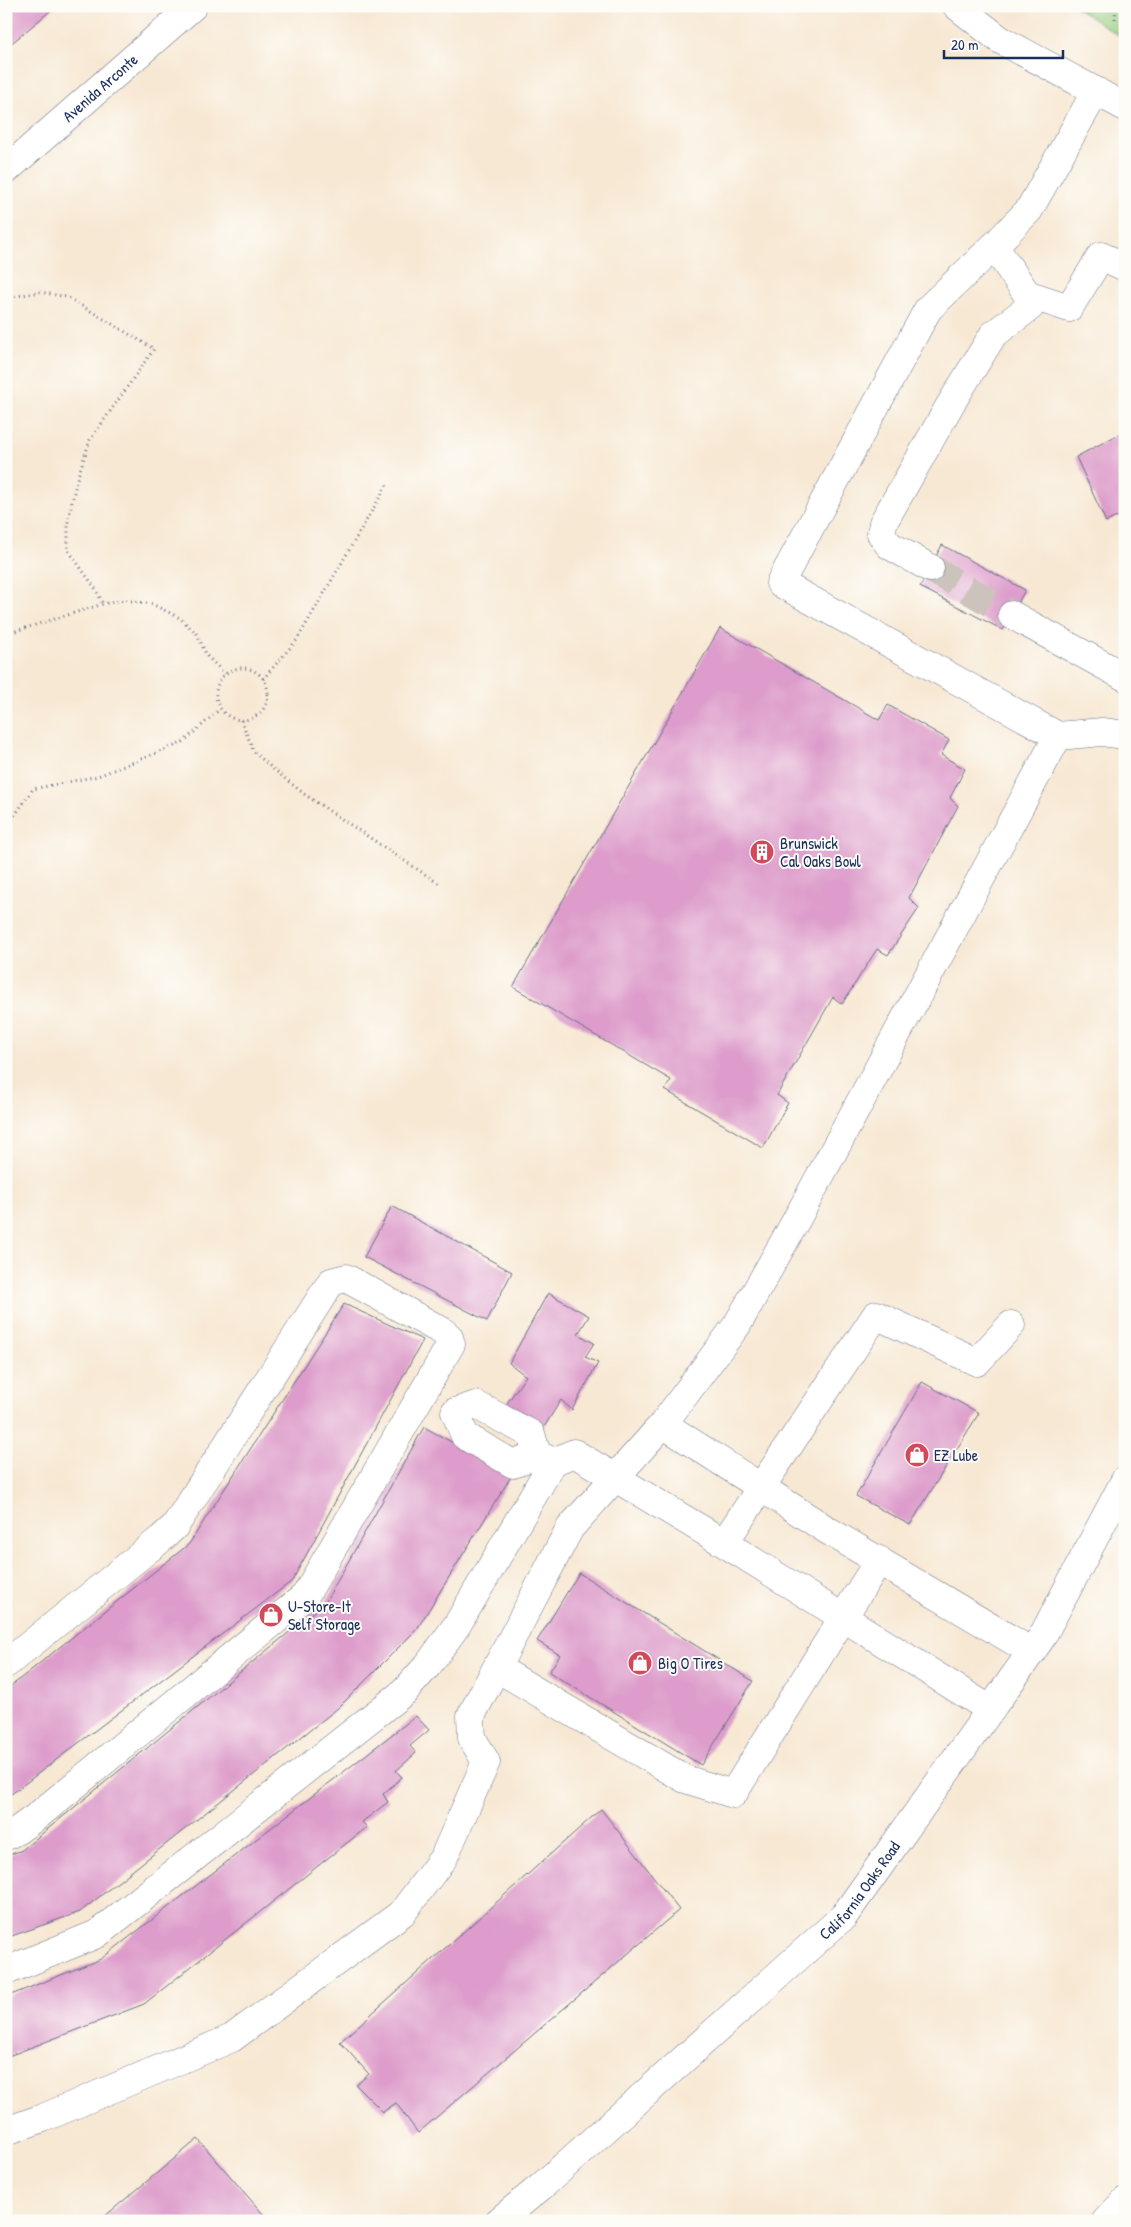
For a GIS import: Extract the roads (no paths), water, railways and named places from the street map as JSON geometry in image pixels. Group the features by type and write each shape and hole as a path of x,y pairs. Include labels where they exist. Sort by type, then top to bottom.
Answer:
{"main road":[{"path":"957,6 999,39 1125,107"},
{"name":"Avenida Arconte","path":"6,170 185,9"},
{"path":"1096,92 1029,210 928,309 780,583 1058,736 1102,732 1125,735"},
{"path":"930,568 889,545 881,534 882,523 993,335 1031,306 1027,294 994,246"},
{"path":"1027,294 1069,308 1101,256 1125,267"},
{"path":"1012,615 1125,677"},
{"path":"6,2131 43,2118 232,2038 402,1913 444,1857 486,1762 472,1738 471,1716 570,1528 663,1424 737,1325 793,1226 1058,736"},
{"path":"6,1664 175,1526 331,1282 346,1278 442,1331 449,1337 451,1344 305,1596 36,1817 6,1836"},
{"path":"724,1543 876,1315 977,1362 1011,1325"},
{"path":"422,1395 455,1412 476,1405 500,1417 531,1434 545,1458"},
{"path":"663,1424 827,1530 1032,1652"},
{"path":"545,1458 574,1453 724,1543 991,1710"},
{"path":"6,1971 97,1934 404,1692 428,1665 456,1625 545,1458"},
{"name":"California Oaks Road","path":"499,2221 543,2186 844,1916 1042,1637 1125,1480"},
{"path":"496,1668 684,1779 733,1794 879,1560"},
{"path":"1106,2221 1125,2201"}],"tunnel":[{"path":"930,568 1012,615"}],"place":[{"name":"Brunswick Cal Oaks Bowl","path":"762,852"},
{"name":"EZ Lube","path":"917,1455"},
{"name":"U-Store-It Self Storage","path":"271,1615"},
{"name":"Big O Tires","path":"640,1663"}]}
